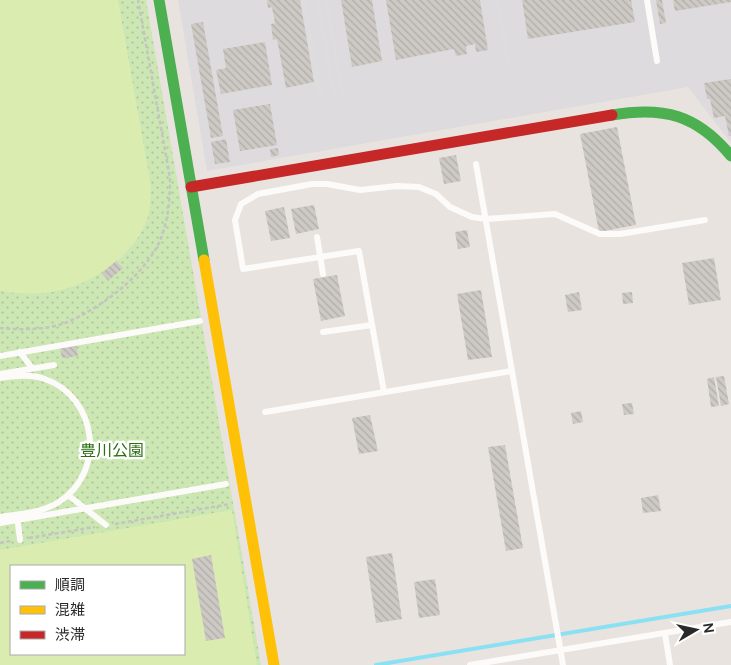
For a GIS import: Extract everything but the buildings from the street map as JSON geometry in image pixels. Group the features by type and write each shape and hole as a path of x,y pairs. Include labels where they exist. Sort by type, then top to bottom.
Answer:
{"street":[{"path":"159,0 274,665"},
{"path":"191,187 631,112 656,111 683,117 708,130 731,156"}],"lane":[{"path":"647,0 657,61"},
{"path":"476,164 563,665"},
{"path":"384,392 359,251 243,268 235,220 241,204 258,194 312,184 327,184 360,190 408,186 419,187 436,194 450,207 463,213 486,219 556,214 590,231 608,234 705,220"},
{"path":"317,237 323,274"},
{"path":"0,356 200,321"},
{"path":"323,332 372,325"},
{"path":"20,352 32,368"},
{"path":"0,374 54,365"},
{"path":"266,412 512,371"},
{"path":"0,378 22,375 46,380 67,392 82,410 90,433 89,457 81,480 68,495 49,507 0,523"},
{"path":"0,517 17,517 84,508 226,484"},
{"path":"68,495 106,525"},
{"path":"17,517 20,540"},
{"path":"470,665 731,622"},
{"path":"665,634 670,665"}],"path":[{"path":"0,328 45,327 64,323 108,298 128,283 148,261 158,244 166,223 170,200 170,178 138,0"},
{"path":"0,543 246,502"}],"shaded area":[{"path":"178,0 731,0 731,143 688,87 207,171"}],"green space":[{"name":"豊川公園","path":"0,0 146,0 261,665 0,665"},
{"path":"0,0 118,0 151,186 150,210 144,227 126,253 114,264 86,281 50,292 28,294 0,291"},
{"path":"232,510 257,665 0,665 0,550"}],"waterway":[{"path":"376,665 731,606"}],"railway":[{"path":"304,0 320,96"},
{"path":"318,0 334,94"},
{"path":"326,0 342,92"},
{"path":"497,0 508,62"}],"traffic: fast":[{"path":"159,0 204,260"},
{"path":"612,115 648,112 664,113 678,117 705,131 731,156"}],"traffic: slow":[{"path":"204,260 274,665"}],"traffic: jam":[{"path":"191,187 612,115"}]}
